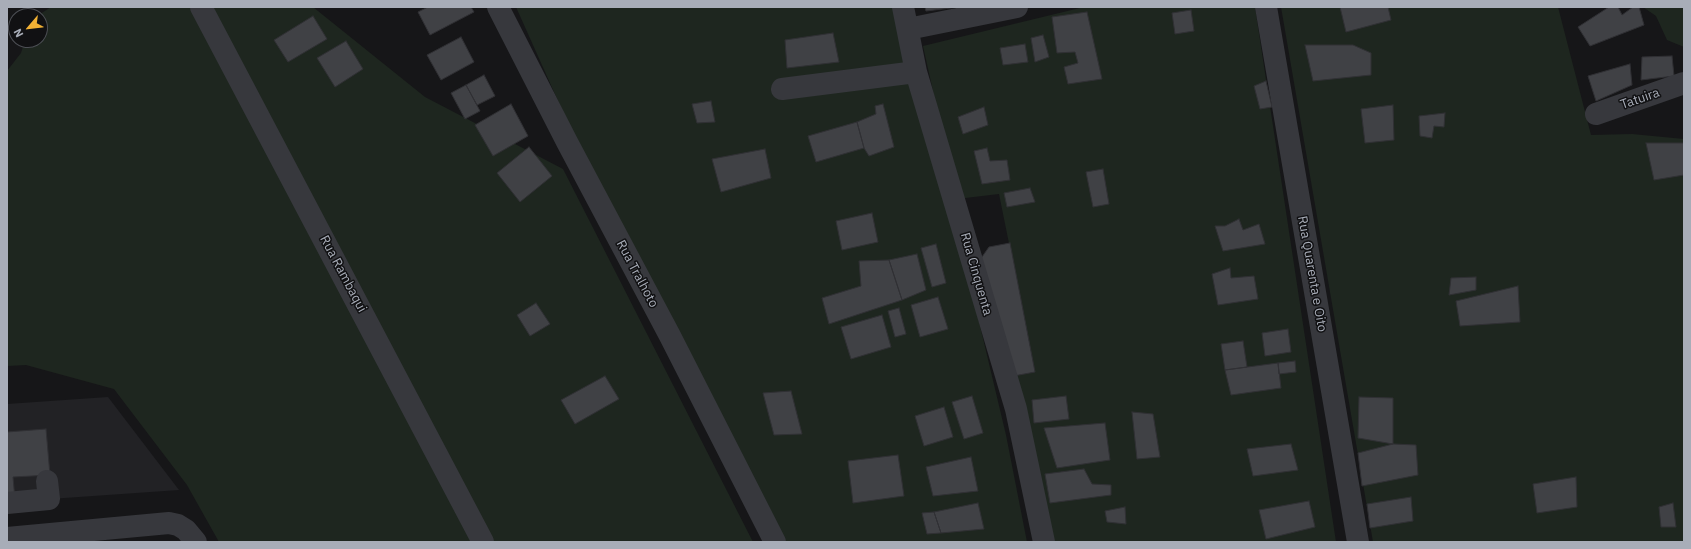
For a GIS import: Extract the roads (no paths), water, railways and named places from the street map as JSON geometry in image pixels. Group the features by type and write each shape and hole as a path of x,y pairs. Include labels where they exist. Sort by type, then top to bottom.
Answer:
{"street":[{"name":"Rua Rambaqui","path":"201,7 483,542"},
{"name":"Rua Tralhoto","path":"498,7 567,142 670,336 775,542"},
{"name":"Rua Cinquenta","path":"903,7 916,72 1016,409 1044,542"},
{"path":"908,29 1017,7"},
{"name":"Rua Quarenta e Oito","path":"1266,7 1358,542"},
{"path":"782,89 916,72"},
{"name":"Tatuira","path":"1596,114 1684,83"},
{"path":"7,503 49,499 47,481"},
{"path":"7,538 169,523 178,525 186,530 196,542"}]}
